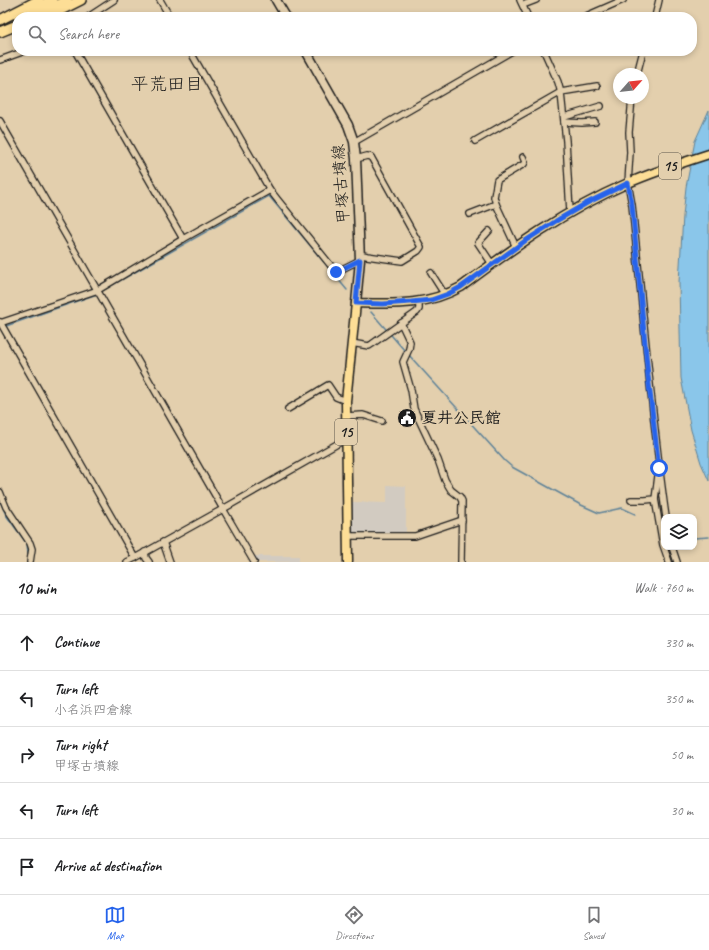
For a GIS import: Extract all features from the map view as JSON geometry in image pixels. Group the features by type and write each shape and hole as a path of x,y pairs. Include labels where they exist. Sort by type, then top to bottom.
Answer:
{"highway":[{"path":"16,12 39,0"},
{"path":"29,12 52,0"},
{"path":"44,12 67,0"},
{"path":"57,12 81,0"},
{"path":"0,20 12,14"},
{"path":"0,24 12,20"},
{"path":"0,32 12,27"},
{"path":"0,36 12,32"}],"main road":[{"path":"276,0 283,12"},
{"name":"甲塚古墳線","path":"309,56 348,125 354,142 360,257 356,303"},
{"name":"15","path":"348,562 346,401 356,303 383,304 431,300 445,295 461,287 492,264 570,212 630,182 676,164 709,154"}],"street":[{"path":"96,12 114,0"},
{"path":"160,0 167,12"},
{"path":"526,12 521,2 536,0"},
{"path":"595,12 623,0"},
{"path":"656,12 659,0"},
{"path":"0,60 12,56"},
{"path":"78,56 183,239"},
{"path":"193,56 270,190 336,272 360,257 367,256 402,262 418,252 421,246 371,157 367,156 356,160"},
{"path":"354,142 503,56"},
{"path":"546,56 561,92 570,212"},
{"path":"639,68 642,56"},
{"path":"475,141 561,92 597,86"},
{"path":"631,104 629,132 630,182 648,376 666,514"},
{"path":"564,119 601,106"},
{"path":"564,119 582,123 596,122"},
{"path":"0,120 254,562"},
{"path":"516,248 494,197 497,180 524,164 525,162 523,157"},
{"path":"135,558 0,323 99,292 183,239 270,190"},
{"path":"470,214 496,204"},
{"path":"489,231 478,243 492,264"},
{"path":"432,273 445,295"},
{"path":"351,344 369,346 417,312 419,309 419,301"},
{"path":"401,324 410,342 409,349 403,362 412,390 414,409 438,460 445,480 462,501 461,562"},
{"path":"288,409 328,385 336,397 346,401"},
{"path":"346,416 363,415 382,421"},
{"path":"127,562 346,439"},
{"path":"659,468 655,498 662,545 669,562"},
{"path":"0,492 6,508 30,543 32,549 30,562"},
{"path":"631,500 655,498"},
{"path":"348,536 415,536 462,520"},
{"path":"163,542 170,562"},
{"path":"673,550 677,562"},
{"path":"145,552 146,558 149,562"}],"shaded area":[{"path":"387,485 406,486 406,534 352,534 352,502 387,503"},
{"path":"252,556 299,556 299,562 255,562"}],"water":[{"path":"709,110 709,481 701,463 691,430 681,378 679,282 686,187 695,141"}],"waterway":[{"path":"100,292 269,196 347,290"},
{"path":"6,326 97,294"},
{"path":"371,312 405,351"},
{"path":"408,354 512,467 579,504 599,513 622,508 635,514"},
{"path":"0,501 6,515 27,544 28,555"},
{"path":"697,538 709,537"}],"place":[{"name":"夏井公民館","path":"407,418"}],"district":[{"name":"平荒田目","path":"167,84"}],"route":[{"path":"336,272 360,260 356,303 383,304 431,300 448,294 461,287 525,241 570,212 603,194 628,183 632,205 648,376 659,468"}]}
